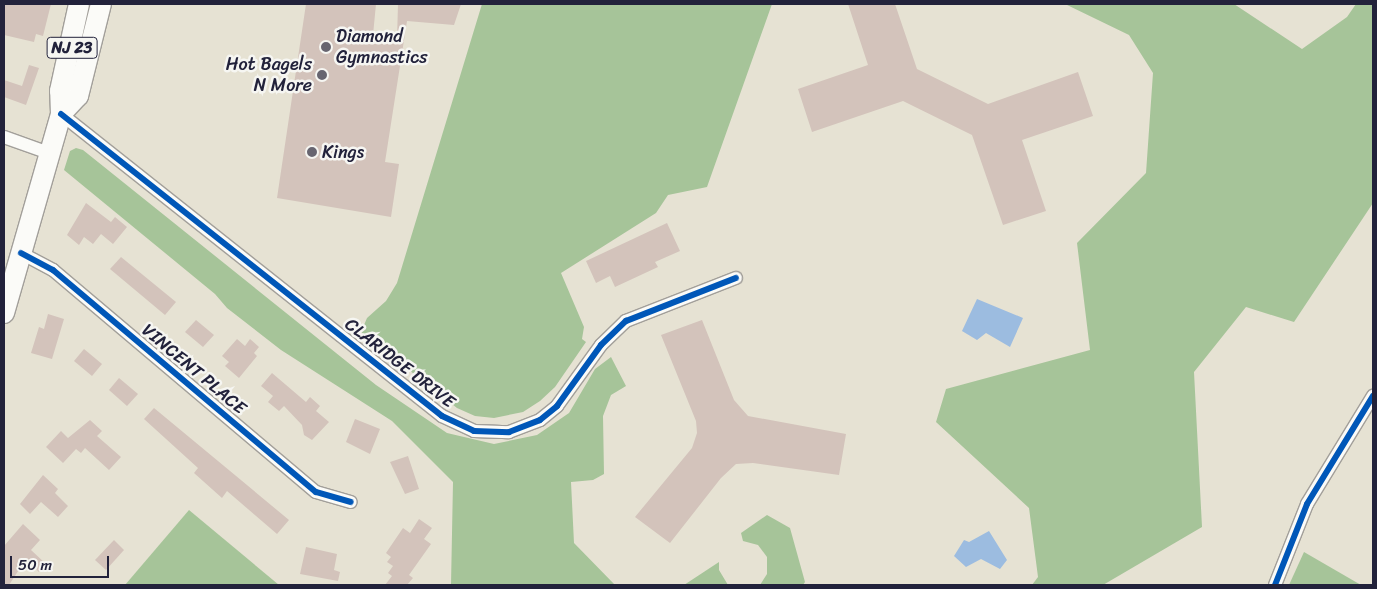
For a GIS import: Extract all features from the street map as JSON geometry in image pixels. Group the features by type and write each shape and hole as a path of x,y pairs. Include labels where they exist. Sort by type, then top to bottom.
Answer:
{"main road":[{"name":"NJ 23","path":"4,313 61,114 60,91 79,4"},
{"name":"NJ 23","path":"61,114 78,96 101,4"}],"street":[{"name":"CLARIDGE DRIVE","path":"61,114 442,416 474,431 509,432 540,420 557,406 601,344 626,321 736,278"},
{"path":"4,137 49,153"},
{"name":"VINCENT PLACE","path":"21,253 53,270 316,492 351,502"},
{"path":"1275,585 1307,504 1373,396"}],"green space":[{"path":"482,4 772,4 707,187 668,195 656,213 561,273 584,327 582,339 586,342 555,387 540,401 523,412 494,418 475,416 457,408 361,332 367,318 386,301 397,283"},
{"path":"1065,4 1234,4 1302,49 1347,17 1356,4 1373,4 1373,203 1294,322 1246,307 1194,372 1202,527 1103,585 1032,585 1038,577 1029,508 936,422 946,389 1090,350 1077,243 1146,173 1153,73 1129,35"},
{"path":"76,148 83,150 376,385 447,433 494,444 537,435 569,413 595,369 611,357 626,386 611,395 603,416 604,474 593,480 571,482 574,543 615,585 451,585 453,482 392,421 281,350 227,308 215,294 64,170 70,151"},
{"path":"189,510 279,585 125,585"},
{"path":"767,515 790,528 805,582 803,585 760,585 767,574 767,557 758,545 743,541 741,533"},
{"path":"1304,552 1361,585 1289,585"},
{"path":"719,562 719,570 728,585 684,585"}],"water":[{"path":"977,299 1023,318 1010,347 986,333 977,340 962,331"},
{"path":"989,531 1007,560 1000,569 981,559 966,567 954,556 964,540 969,542"}],"building":[{"path":"4,4 51,4 43,36 36,34 34,42 4,35"},
{"path":"306,4 376,4 373,35 397,39 398,4 461,4 454,25 407,21 385,162 399,164 391,217 277,198"},
{"path":"848,4 895,4 917,69 988,104 1078,72 1093,116 1022,140 1046,211 1003,225 972,135 903,101 812,132 798,89 868,65"},
{"path":"29,65 39,68 26,105 4,97 4,80 22,86"},
{"path":"86,203 111,222 115,217 127,227 113,244 101,234 93,244 84,237 79,245 67,235"},
{"path":"667,223 680,251 655,262 658,267 615,287 610,276 596,283 586,261"},
{"path":"121,257 176,302 165,315 110,269"},
{"path":"48,314 64,319 52,359 31,353 39,327 44,329"},
{"path":"196,320 214,335 203,347 185,332"},
{"path":"702,320 734,400 748,416 846,434 839,475 753,463 736,464 721,478 670,543 635,517 692,448 697,433 696,421 661,335"},
{"path":"237,339 245,346 250,339 259,347 254,353 257,356 239,378 225,366 229,362 222,356"},
{"path":"84,349 102,364 92,376 74,361"},
{"path":"272,373 306,402 310,397 320,406 316,411 329,422 312,440 304,435 302,425 284,406 279,411 268,402 273,396 261,386"},
{"path":"119,378 138,394 127,406 109,390"},
{"path":"154,408 289,520 277,534 227,491 222,498 194,473 198,468 144,419"},
{"path":"355,419 380,429 370,454 346,442"},
{"path":"90,420 102,431 97,436 121,457 109,470 85,448 81,453 76,449 63,463 46,447 61,431 68,438"},
{"path":"408,456 419,489 405,494 390,462"},
{"path":"43,475 58,489 55,493 68,506 58,517 41,502 30,514 20,504"},
{"path":"419,519 432,528 424,539 431,544 409,575 413,578 407,585 385,585 392,576 388,573 393,566 387,562 391,557 386,553 403,528 410,533"},
{"path":"23,524 40,540 31,550 46,564 39,572 26,559 9,585 4,585 4,546"},
{"path":"114,540 124,550 106,570 95,560"},
{"path":"306,547 337,554 334,570 340,572 338,581 300,574"}],"cycle path":[{"path":"61,114 442,416 474,431 509,432 540,420 557,406 601,345 626,321 736,278"},
{"path":"21,253 53,270 316,492 351,502"},
{"path":"1275,585 1307,504 1373,396"}],"place":[{"name":"Diamond Gymnastics","path":"326,47"},
{"name":"Hot Bagels N More","path":"322,75"},
{"name":"Kings","path":"312,152"}]}
